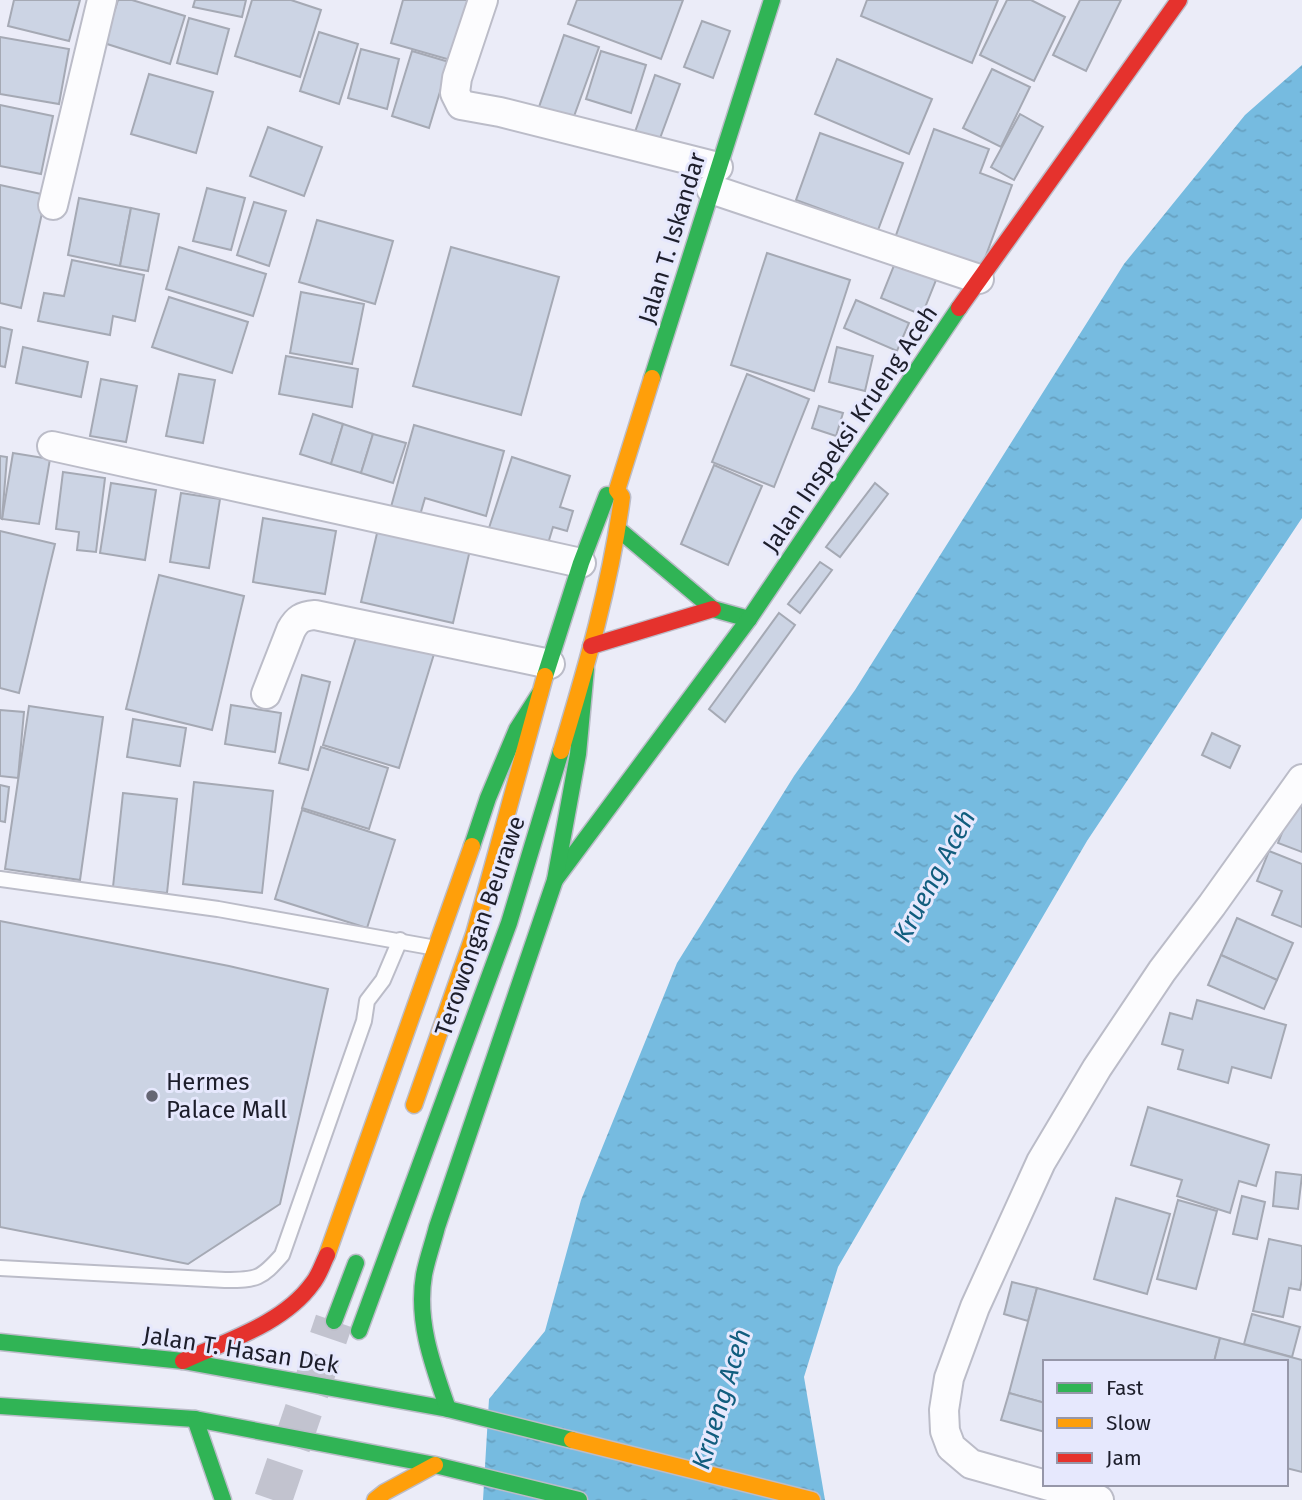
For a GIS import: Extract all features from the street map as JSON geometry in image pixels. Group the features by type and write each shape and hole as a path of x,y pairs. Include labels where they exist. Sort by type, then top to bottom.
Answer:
{"street":[{"path":"53,205 102,0"},
{"path":"483,0 457,78 455,93 461,104 500,112 715,178 979,279"},
{"name":"Jalan T. Iskandar","path":"617,490 772,0"},
{"name":"Jalan Inspeksi Krueng Aceh","path":"555,880 749,619 979,279 1179,0"},
{"path":"52,446 581,563"},
{"name":"Jalan T. Iskandar","path":"595,527 608,493 617,490"},
{"name":"Jalan T. Iskandar","path":"617,490 622,497 618,529"},
{"name":"Terowongan Beurawe","path":"406,1126 474,934 540,693 595,527"},
{"path":"618,529 713,609 749,619"},
{"name":"Terowongan Beurawe","path":"359,1331 509,923 586,669 618,529"},
{"path":"591,646 713,609"},
{"path":"266,694 291,630 296,621 304,616 315,615 550,664"},
{"path":"448,1409 430,1357 425,1333 423,1280 442,1214 555,880 578,754 586,669"},
{"path":"183,1361 288,1307 310,1287 327,1253 488,798 517,729 540,693"},
{"path":"1043,1484 971,1464 951,1447 944,1410 949,1378 975,1307 1041,1162 1097,1068 1162,971 1302,779"},
{"path":"334,1321 361,1250"},
{"name":"Jalan T. Hasan Dek","path":"0,1342 183,1361 448,1409 812,1500"},
{"path":"0,1406 195,1419 435,1465 579,1500"},
{"path":"195,1419 223,1500"},
{"path":"375,1500 435,1465"},
{"path":"1049,1486 1099,1500"}],"lane":[{"path":"0,879 218,909 437,948"},
{"path":"0,1268 225,1280 248,1280 266,1273 282,1255 364,1021 367,1001 383,980 400,940"}],"water":[{"name":"Krueng Aceh","path":"1302,65 1302,518 1087,841 838,1267 804,1377 825,1500 483,1500 489,1399 545,1331 581,1200 677,963 794,776 855,690 1124,264 1245,115"}],"building":[{"path":"14,0 80,0 69,41 8,26"},
{"path":"118,0 132,0 185,16 170,64 104,43"},
{"path":"195,0 246,0 242,17 193,7"},
{"path":"252,0 291,0 321,10 300,77 235,56"},
{"path":"403,0 472,0 454,61 391,43"},
{"path":"577,0 683,0 661,59 568,24"},
{"path":"867,0 998,0 972,63 861,16"},
{"path":"1007,0 1031,0 1065,17 1034,81 980,55"},
{"path":"1080,0 1121,0 1086,71 1053,55"},
{"path":"189,18 229,29 217,74 177,63"},
{"path":"702,21 730,31 713,78 684,67"},
{"path":"319,32 358,44 339,104 300,91"},
{"path":"564,35 599,47 573,119 539,107"},
{"path":"0,37 69,49 59,104 0,94"},
{"path":"361,49 399,59 387,109 348,98"},
{"path":"412,51 449,62 429,128 392,116"},
{"path":"601,51 646,65 631,113 586,99"},
{"path":"837,59 932,99 909,154 815,114"},
{"path":"992,69 1030,87 1001,147 963,128"},
{"path":"149,74 213,92 196,153 131,134"},
{"path":"655,75 680,84 659,141 635,132"},
{"path":"0,105 53,116 41,174 0,166"},
{"path":"1020,114 1043,127 1014,180 991,167"},
{"path":"268,127 322,147 304,196 250,176"},
{"path":"934,129 989,149 980,173 1012,185 981,269 895,238"},
{"path":"820,133 903,163 878,230 796,200"},
{"path":"0,185 46,195 21,308 0,303"},
{"path":"207,188 245,198 231,250 193,241"},
{"path":"79,198 131,208 120,266 68,255"},
{"path":"254,202 286,211 269,266 237,255"},
{"path":"131,208 159,214 148,271 120,266"},
{"path":"317,220 393,241 375,304 299,282"},
{"path":"179,247 266,274 253,316 166,289"},
{"path":"451,247 559,277 521,415 413,386"},
{"path":"767,253 850,280 814,391 731,365"},
{"path":"897,258 938,275 922,315 881,298"},
{"path":"72,260 144,275 135,321 113,316 110,335 38,321 44,293 64,296"},
{"path":"301,292 364,304 352,364 290,353"},
{"path":"169,297 248,322 232,373 152,347"},
{"path":"856,300 909,323 897,351 844,328"},
{"path":"0,327 12,330 5,367 0,366"},
{"path":"23,347 88,362 81,397 16,383"},
{"path":"837,347 873,356 865,391 829,382"},
{"path":"286,356 358,369 352,407 279,394"},
{"path":"179,374 215,380 203,443 166,436"},
{"path":"747,374 809,399 774,487 712,462"},
{"path":"101,379 137,386 126,442 90,436"},
{"path":"819,406 843,413 836,436 812,428"},
{"path":"313,414 343,424 331,464 300,454"},
{"path":"343,424 373,434 361,473 331,464"},
{"path":"414,425 504,451 486,516 425,498 418,522 389,514"},
{"path":"373,434 406,443 393,483 361,473"},
{"path":"13,453 50,459 39,524 2,519"},
{"path":"0,456 7,457 2,519 0,518"},
{"path":"512,457 570,476 560,507 573,511 567,531 553,527 546,550 488,531"},
{"path":"714,465 762,486 728,565 681,544"},
{"path":"63,472 105,478 96,552 77,550 79,532 56,529"},
{"path":"111,483 156,490 145,560 100,553"},
{"path":"875,483 888,494 840,557 826,547"},
{"path":"181,493 220,499 209,568 170,562"},
{"path":"263,518 336,531 325,594 253,582"},
{"path":"378,529 470,550 453,623 361,602"},
{"path":"0,531 55,544 19,693 0,688"},
{"path":"820,562 832,570 800,613 788,604"},
{"path":"159,575 244,596 212,730 126,709"},
{"path":"779,613 795,625 725,722 709,709"},
{"path":"358,631 434,654 399,768 323,745"},
{"path":"302,675 330,682 308,770 279,763"},
{"path":"231,705 281,713 275,752 225,744"},
{"path":"29,706 103,717 80,880 5,869"},
{"path":"0,710 24,712 18,778 0,776"},
{"path":"133,719 186,728 180,766 127,757"},
{"path":"1212,733 1240,746 1230,768 1202,755"},
{"path":"321,747 388,768 369,829 302,808"},
{"path":"194,782 273,791 262,893 183,884"},
{"path":"0,785 9,787 5,822 0,821"},
{"path":"123,793 177,799 167,893 113,887"},
{"path":"1294,802 1302,805 1302,852 1278,843"},
{"path":"302,810 395,840 367,928 275,899"},
{"path":"1269,851 1302,864 1302,927 1272,915 1282,891 1257,881"},
{"path":"1237,918 1293,943 1277,980 1221,955"},
{"name":"Hermes Palace Mall","path":"0,921 229,966 328,989 280,1204 188,1264 0,1227"},
{"path":"1221,955 1277,980 1264,1009 1208,985"},
{"path":"1197,1000 1286,1025 1271,1078 1232,1067 1228,1083 1178,1069 1183,1050 1162,1044 1170,1013 1192,1019"},
{"path":"1148,1107 1269,1145 1256,1186 1239,1181 1230,1213 1177,1196 1182,1180 1131,1165"},
{"path":"1276,1172 1302,1175 1298,1209 1273,1206"},
{"path":"1242,1196 1265,1202 1257,1239 1233,1234"},
{"path":"1116,1198 1170,1214 1147,1294 1094,1279"},
{"path":"1178,1200 1217,1211 1196,1289 1157,1279"},
{"path":"1269,1239 1302,1246 1300,1290 1289,1288 1283,1317 1253,1311"},
{"path":"1012,1282 1037,1288 1028,1321 1004,1314"},
{"path":"1037,1288 1220,1338 1214,1360 1043,1360 1043,1402 1009,1393"},
{"path":"1252,1314 1300,1327 1292,1357 1244,1344"},
{"path":"1220,1338 1302,1360 1302,1472 1288,1468 1288,1360 1214,1360"},
{"path":"1009,1393 1043,1402 1043,1431 1001,1420"}],"tunnel":[{"path":"273,1500 334,1321"}],"traffic: fast":[{"path":"652,378 772,0"},
{"path":"555,880 749,619 959,308"},
{"path":"545,676 581,563 607,495"},
{"path":"618,529 713,609 749,619"},
{"path":"448,1409 427,1343 422,1309 424,1275 437,1227 555,880 578,754 586,669"},
{"path":"472,846 488,798 517,729 540,693"},
{"path":"359,1331 509,923 561,751"},
{"path":"334,1321 356,1263"},
{"path":"0,1342 183,1361 448,1409 572,1440"},
{"path":"0,1406 195,1419 435,1465 579,1500"},
{"path":"195,1419 223,1500"}],"traffic: slow":[{"path":"561,751 588,657 611,561 622,497 617,490 652,378"},
{"path":"414,1105 474,934 545,676"},
{"path":"327,1255 472,846"},
{"path":"572,1440 812,1500"},
{"path":"375,1500 435,1465"}],"traffic: jam":[{"path":"959,308 1179,0"},
{"path":"591,646 713,609"},
{"path":"183,1361 253,1330 286,1310 314,1281 327,1255"}],"place":[{"name":"Hermes Palace Mall","path":"152,1096"}]}
